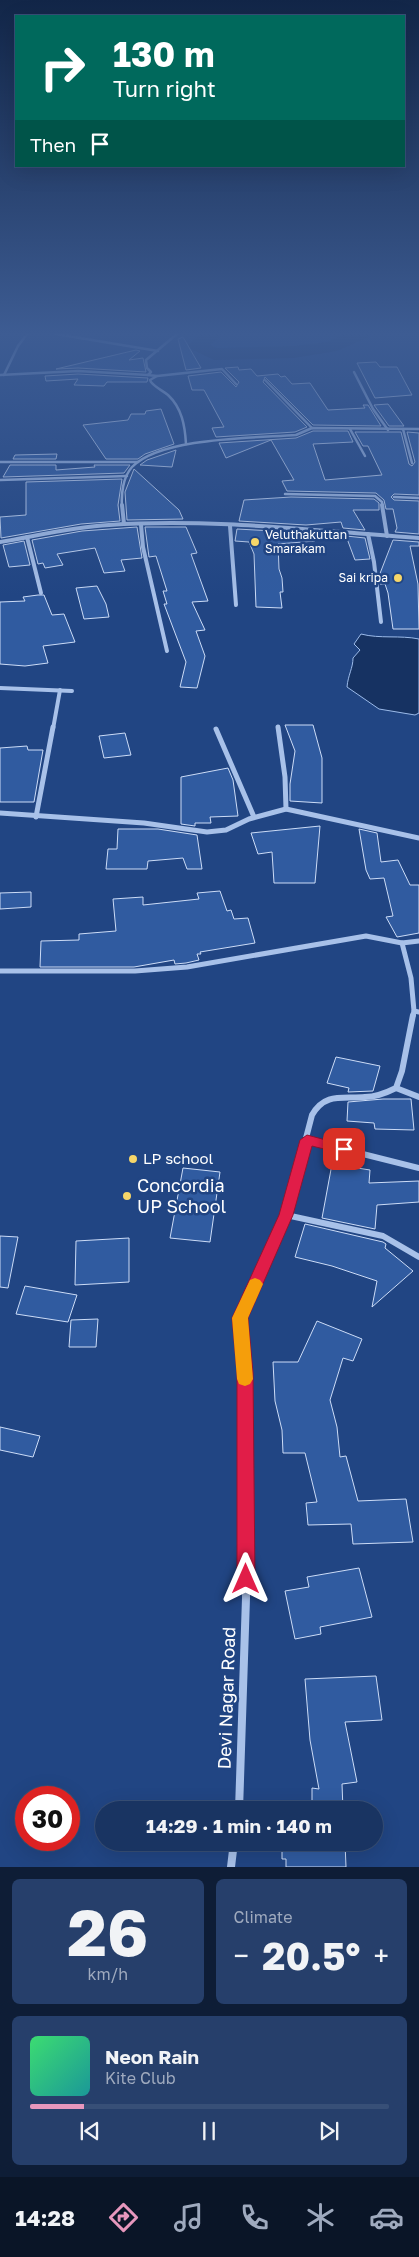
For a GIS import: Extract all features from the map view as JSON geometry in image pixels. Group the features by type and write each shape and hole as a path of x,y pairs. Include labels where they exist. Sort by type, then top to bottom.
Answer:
{"street":[{"path":"184,421 186,444"},
{"path":"305,421 312,428"},
{"path":"383,421 388,430"},
{"path":"124,524 121,493 127,476 132,467 150,455 186,444 296,435 312,428 350,430 419,429"},
{"path":"403,429 412,463"},
{"path":"350,430 365,456"},
{"path":"0,462 139,462"},
{"path":"0,480 127,476"},
{"path":"286,494 375,496 382,502 387,536"},
{"path":"394,497 419,498"},
{"path":"0,542 74,529 124,524 230,526 419,538"},
{"path":"142,525 143,547 167,651"},
{"path":"230,526 236,605"},
{"path":"368,534 374,562 381,622"},
{"path":"27,537 42,593"},
{"path":"0,688 72,691"},
{"path":"36,817 60,690"},
{"path":"278,727 285,777 286,809"},
{"path":"216,729 254,817"},
{"path":"0,813 144,823 207,832 226,830 254,817 286,809 419,838"},
{"path":"0,971 135,971 187,967 366,936 402,943 419,941"},
{"path":"402,943 411,978 416,1011 402,1071 396,1088 419,1097"},
{"name":"Devi Nagar Road","path":"239,1801 246,1598 247,1484 245,1373 240,1318 286,1215 312,1115 317,1106 330,1097 368,1099 379,1097 396,1088"},
{"path":"307,1140 419,1168"},
{"path":"286,1215 324,1226 382,1236 419,1257"},
{"path":"231,1867 233,1851"}],"water":[{"path":"361,634 419,639 419,713 415,715 379,709 347,687 353,658 360,650 354,644"}],"building":[{"path":"118,421 166,421 174,444 145,454 138,459 106,459 83,425"},
{"path":"221,421 301,421 307,427 295,432 216,437 212,428 224,427"},
{"path":"309,421 378,421 381,426 313,425"},
{"path":"386,421 400,421 404,426 389,426"},
{"path":"313,431 348,431 353,442 313,444 325,480 382,475 368,446 363,446 355,432 401,432 409,464 412,466 415,462 407,432 419,433 419,495 394,494 391,497 394,500 419,501 419,534 395,532 397,528 393,509 386,509 384,500 376,493 287,491 282,481 294,480 271,440 226,458 219,443 296,438"},
{"path":"176,450 172,467 140,465 147,460"},
{"path":"57,454 56,459 13,459 15,455"},
{"path":"10,465 56,465 56,470 95,467 94,465 130,465 124,473 3,477"},
{"path":"134,469 179,510 183,519 127,520 125,492"},
{"path":"122,479 118,505 120,521 81,524 1,538 0,517 26,515 26,482"},
{"path":"291,497 374,499 379,503 379,510 353,510 365,530 343,528 341,522 306,525 239,521 244,500"},
{"path":"137,527 142,558 121,560 125,571 104,573 95,548 57,554 63,565 45,568 43,563 38,564 32,540 82,531"},
{"path":"145,527 186,527 197,553 191,554 208,601 192,602 205,630 196,631 205,656 197,688 180,687 186,662 164,604 167,604 163,591 167,591 156,556 149,557"},
{"path":"237,529 310,533 315,541 278,544 279,569 283,592 280,592 282,608 256,607 254,554 249,542 235,541"},
{"path":"346,536 365,538 370,559 355,560"},
{"path":"393,540 419,542 419,546 410,546 418,584 419,629 393,629 388,593 385,584 380,584 379,576"},
{"path":"24,541 30,565 9,567 3,545"},
{"path":"97,586 106,604 109,617 84,619 76,588"},
{"path":"44,595 52,615 64,614 75,642 43,646 48,663 25,666 0,664 0,602 25,601 23,597"},
{"path":"285,725 313,725 322,758 322,803 290,801 290,784 295,751"},
{"path":"125,733 131,755 104,758 99,736"},
{"path":"27,746 28,750 43,750 34,802 0,802 0,748"},
{"path":"228,768 233,780 238,816 210,817 211,823 195,823 195,826 181,824 181,777"},
{"path":"320,826 315,883 274,883 272,852 258,854 251,833"},
{"path":"118,829 158,829 197,835 202,869 187,869 183,858 148,861 147,869 106,869 108,849 117,849"},
{"path":"359,829 377,833 381,862 398,860 410,885 419,885 419,933 397,937 386,917 393,916 384,878 370,879 366,870"},
{"path":"220,891 227,911 231,910 234,919 248,918 255,943 200,952 201,954 197,954 199,960 186,963 175,964 174,960 134,967 40,967 41,941 79,940 79,934 116,931 113,899 143,897 143,905 199,899 197,893"},
{"path":"31,892 31,907 0,909 0,893"},
{"path":"336,1057 380,1066 373,1091 348,1092 349,1088 327,1083"},
{"path":"411,1099 414,1130 375,1129 374,1123 347,1121 348,1102"},
{"path":"332,1164 370,1170 369,1183 419,1181 419,1202 377,1205 375,1229 322,1218"},
{"path":"183,1168 220,1172 210,1242 170,1238"},
{"path":"305,1224 383,1242 386,1244 385,1248 413,1271 372,1307 377,1281 332,1266 295,1257"},
{"path":"0,1236 18,1237 8,1288 0,1287"},
{"path":"129,1238 129,1282 75,1285 76,1241"},
{"path":"25,1286 77,1295 68,1322 16,1314"},
{"path":"98,1319 96,1347 69,1347 71,1320"},
{"path":"317,1321 362,1339 353,1361 343,1358 330,1400 337,1427 340,1457 346,1456 358,1501 406,1499 413,1542 353,1544 351,1524 308,1525 306,1503 317,1502 305,1453 283,1453 282,1430 275,1401 273,1362 298,1362"},
{"path":"0,1427 40,1436 33,1457 0,1450"},
{"path":"359,1568 372,1617 320,1627 321,1634 295,1639 285,1591 309,1587 307,1577"},
{"path":"376,1676 382,1720 345,1722 357,1782 342,1784 343,1801 312,1801 312,1788 319,1789 310,1740 305,1679"},
{"path":"282,1851 345,1851 346,1867 286,1867 286,1859 282,1859"}],"slow traffic":[{"path":"245,1379 240,1318 255,1284"}],"place":[{"name":"Veluthakuttan Smarakam","path":"255,542"},
{"name":"Sai kripa","path":"398,578"},
{"name":"LP school","path":"133,1159"},
{"name":"Concordia UP School","path":"127,1196"}],"route":[{"path":"246,1579 245,1373 240,1318 286,1215 307,1140 344,1149"}]}
